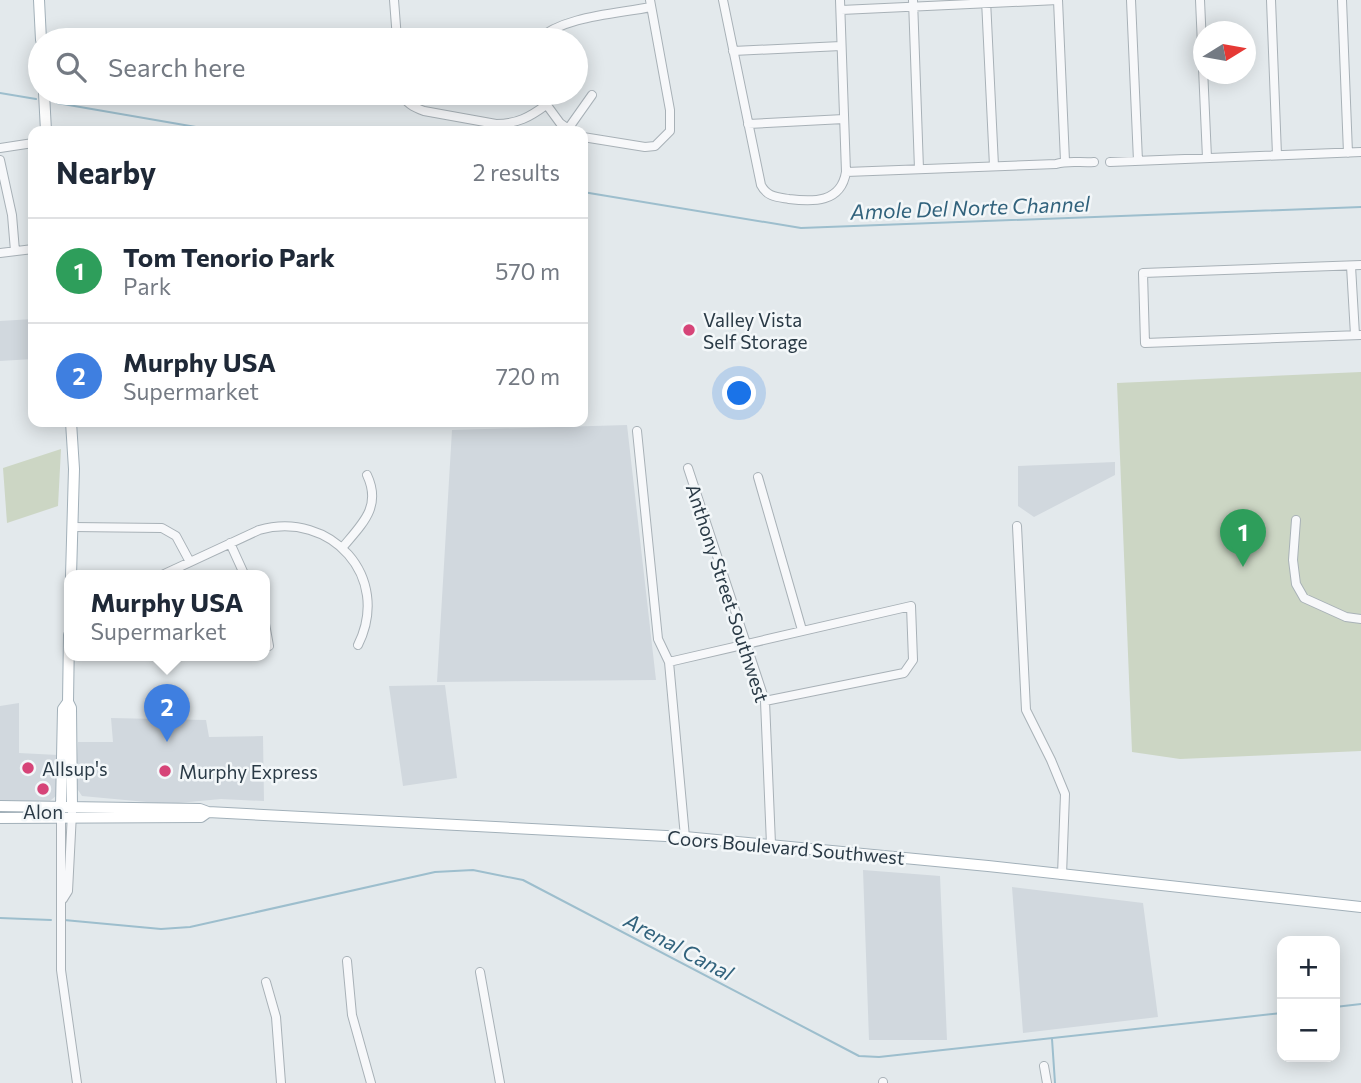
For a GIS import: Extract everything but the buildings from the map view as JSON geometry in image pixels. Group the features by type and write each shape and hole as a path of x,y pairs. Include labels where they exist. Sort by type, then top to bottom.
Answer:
{"main road":[{"path":"39,0 40,28"},
{"path":"45,105 46,126"},
{"path":"71,427 71,570"},
{"path":"66,806 71,708 68,702 69,661"},
{"name":"Coors Boulevard Southwest","path":"0,806 200,809 208,812 685,836 1361,907"},
{"name":"Coors Boulevard Southwest","path":"0,818 201,817 208,812"}],"street":[{"path":"394,0 396,28"},
{"path":"723,0 759,181 773,197 812,202 824,200 838,190 846,172 841,5 1058,0 1065,161"},
{"path":"1131,0 1138,161"},
{"path":"1200,0 1207,158"},
{"path":"1271,0 1277,155"},
{"path":"1342,0 1348,153"},
{"path":"987,2 994,166"},
{"path":"913,3 919,169"},
{"path":"555,28 651,4 670,110 670,131 655,146 645,147 588,138"},
{"path":"733,51 841,46"},
{"path":"588,101 592,95"},
{"path":"411,105 432,113 496,124 526,119 545,105"},
{"path":"547,105 564,126"},
{"path":"573,126 586,105"},
{"path":"748,124 844,120"},
{"path":"0,148 28,144"},
{"path":"1110,162 1361,152"},
{"path":"0,160 15,251"},
{"path":"846,172 1056,164 1065,161 1075,164 1094,162"},
{"path":"0,253 28,250"},
{"path":"1351,266 1358,335 1146,343 1143,273 1361,265"},
{"path":"637,431 658,639 669,662 685,836"},
{"name":"Anthony Street Southwest","path":"688,468 765,701 771,844"},
{"path":"342,548 367,515 372,503 373,489 367,475"},
{"path":"758,477 802,630"},
{"path":"1296,520 1293,560 1296,584 1304,598 1346,617 1361,619"},
{"path":"173,570 259,530 286,525 320,533 342,548 355,563 365,586 367,624 358,645"},
{"path":"1017,526 1026,710 1065,794 1062,874"},
{"path":"73,527 162,528 176,536 190,562"},
{"path":"230,543 242,570"},
{"path":"669,662 911,606 913,660 904,673 765,701"},
{"path":"66,806 59,892 63,899 62,977 77,1083"},
{"path":"347,961 352,1015 371,1083"},
{"path":"480,972 500,1083"},
{"path":"266,982 276,1017 281,1083"},
{"path":"1044,1066 1046,1083"}],"shaded area":[{"path":"28,319 28,359 0,361 0,321"},
{"path":"627,425 656,680 437,682 452,430"},
{"path":"1115,462 1115,475 1034,517 1018,506 1018,466"},
{"path":"445,685 457,778 403,786 389,686"},
{"path":"19,703 19,753 58,755 56,796 46,804 0,803 0,706"},
{"path":"111,718 206,720 209,737 263,736 264,801 221,799 168,804 82,796 76,787 78,742 113,742"},
{"path":"863,870 940,876 947,1040 869,1040"},
{"path":"1012,887 1143,903 1158,1017 1023,1033"}],"green space":[{"path":"1361,372 1361,751 1180,759 1132,752 1117,383"},
{"path":"61,449 58,506 7,523 3,468"}],"waterway":[{"name":"Amole Del Norte Channel","path":"0,93 28,98"},
{"name":"Amole Del Norte Channel","path":"69,105 190,126"},
{"name":"Amole Del Norte Channel","path":"588,193 801,228 1361,207"},
{"name":"Arenal Canal","path":"64,920 161,929 190,927 435,872 473,870 523,880 859,1056 879,1057 1277,1014"},
{"name":"Arenal Canal","path":"0,918 51,920"},
{"name":"Arenal Canal","path":"1340,1006 1361,1004"},
{"path":"1052,1039 1055,1083"}],"place":[{"name":"Valley Vista Self Storage","path":"689,330"},
{"name":"Tom Tenorio Park","path":"1243,567"},
{"name":"Murphy USA","path":"167,742"},
{"name":"Allsup's","path":"28,768"},
{"name":"Murphy Express","path":"165,771"},
{"name":"Alon","path":"43,789"}]}
